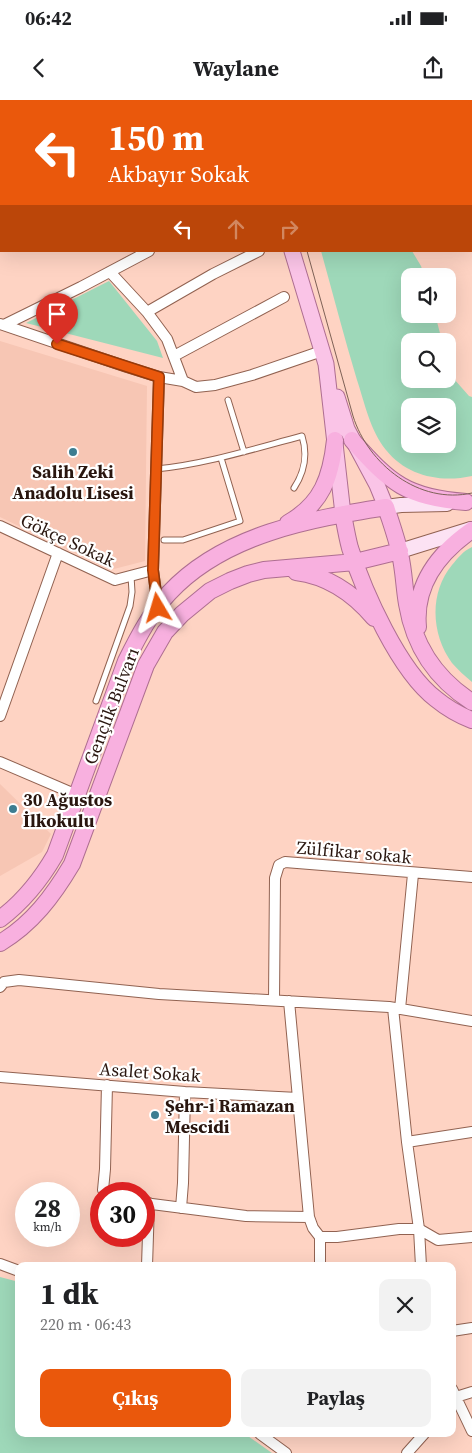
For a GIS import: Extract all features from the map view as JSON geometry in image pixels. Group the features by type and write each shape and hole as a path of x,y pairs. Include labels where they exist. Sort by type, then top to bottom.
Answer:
{"highway":[{"path":"276,530 296,518 319,496 331,469 335,440"},
{"path":"352,440 377,469 403,487 442,500 469,501"},
{"path":"386,507 400,551 406,602 412,628 429,662 448,685 472,702"},
{"name":"Gençlik Bulvarı","path":"0,919 14,908 40,881 55,855 126,661 158,608 183,580 202,565 222,553 276,530 342,514 386,507"},
{"path":"342,514 349,545 364,585 387,633 410,671 434,698 472,720"},
{"path":"429,662 420,637 418,625 417,611 422,589 426,577 444,552 472,529"},
{"name":"Gençlik Bulvarı","path":"0,943 37,914 57,890 72,864 146,665 166,632 182,614 210,591 248,574 264,570 355,562 400,551"},
{"path":"264,570 300,572 327,580 354,597 387,633"}],"main road":[{"path":"293,252 324,358 352,440 377,485 386,507 469,501"},
{"path":"324,358 335,440 342,514"},
{"path":"400,551 472,529"}],"street":[{"path":"2,325 147,252"},
{"path":"147,312 213,274 257,252"},
{"path":"110,272 147,312 167,339 183,381"},
{"path":"174,356 284,297"},
{"path":"2,325 159,377 183,381 196,387 215,385 324,358"},
{"path":"158,608 153,570 159,377"},
{"name":"Gökçe Sokak","path":"0,526 115,580 153,570"},
{"path":"0,716 58,553"},
{"path":"0,762 77,795"},
{"name":"Zülfikar sokak","path":"274,1000 275,878 279,865 285,862 413,874 472,877"},
{"path":"413,874 396,1008 407,1142 419,1229 421,1262"},
{"path":"0,988 4,982 19,980 159,994 396,1008 472,1021"},
{"path":"289,1001 309,1217 313,1228 320,1237 320,1262"},
{"name":"Asalet Sokak","path":"0,1077 185,1092 298,1098"},
{"path":"104,1182 107,1085"},
{"path":"181,1208 185,1092"},
{"path":"407,1142 472,1132"},
{"path":"155,1204 246,1216 309,1217"},
{"path":"320,1237 337,1237 399,1229 419,1229 438,1240 472,1237"},
{"path":"147,1247 147,1262"},
{"path":"0,1264 15,1270"},
{"path":"456,1330 472,1328"},
{"path":"456,1396 472,1392"},
{"path":"456,1400 472,1431"},
{"path":"268,1437 286,1453"},
{"path":"407,1453 421,1437"}],"lane":[{"path":"228,400 244,452"},
{"path":"156,469 187,466 302,436 305,450 304,465 294,488"},
{"path":"164,540 183,540 240,521 221,458"},
{"path":"96,701 130,606 132,592 130,576"}],"shaded area":[{"name":"Salih Zeki Anadolu Lisesi","path":"0,341 147,386 145,561 110,570 0,517"},
{"name":"30 Ağustos İlkokulu","path":"0,784 51,834 42,852 0,876"}],"green space":[{"path":"321,252 413,252 422,268 401,268 401,323 437,323 440,333 401,333 401,388 456,388 456,381 472,397 472,476 448,479 436,478 404,466 394,459 380,442 365,407"},
{"path":"109,281 157,341 163,358 26,323"},
{"path":"472,547 472,682 459,671 445,652 437,627 436,601 439,588 452,565"},
{"path":"0,1277 15,1281 15,1437 249,1437 272,1453 0,1453"}],"tram line":[{"path":"307,252 353,416 360,434 370,450 383,465 415,487 433,493 452,495 472,493"}],"place":[{"name":"Salih Zeki Anadolu Lisesi","path":"73,452"},
{"name":"30 Ağustos İlkokulu","path":"13,809"},
{"name":"Şehr-i Ramazan Mescidi","path":"155,1115"}],"route":[{"path":"57,344 159,377 153,570 158,608"}]}
